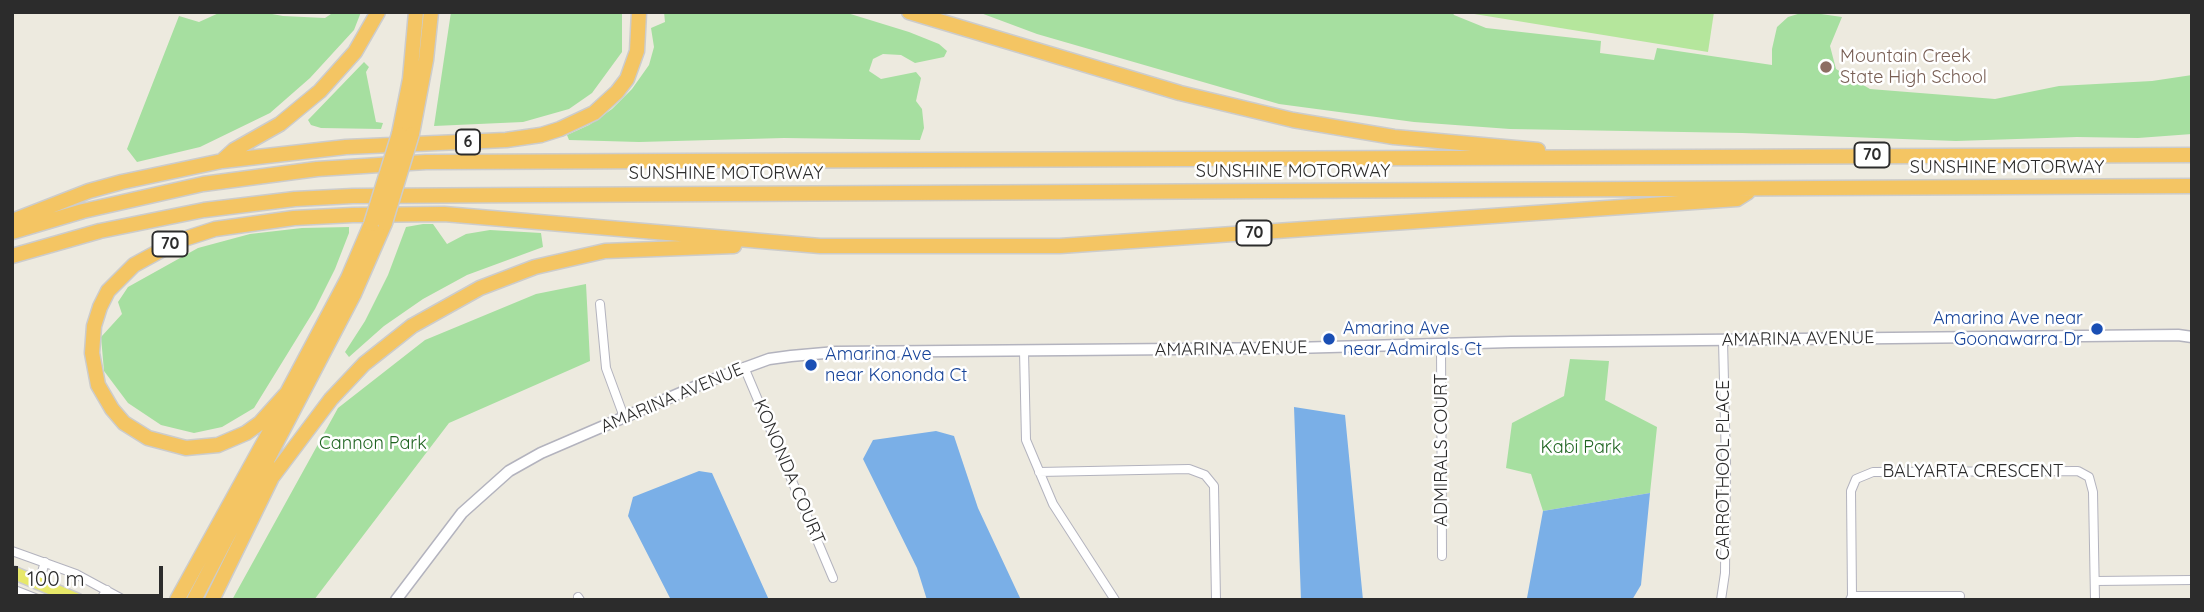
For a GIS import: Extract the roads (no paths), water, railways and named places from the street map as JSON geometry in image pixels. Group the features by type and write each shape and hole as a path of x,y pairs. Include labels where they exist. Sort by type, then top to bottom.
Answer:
{"highway":[{"path":"222,161 234,150 280,124 320,92 355,52 378,12"},
{"path":"406,134 416,12"},
{"name":"6","path":"12,221 111,185 222,161 346,147 506,141 560,129 594,113 627,79 637,51 639,12"},
{"name":"70","path":"909,12 1180,93 1261,113 1394,136 1534,147 1552,156"},
{"path":"212,600 350,314 354,294 422,86 432,15"},
{"name":"SUNSHINE MOTORWAY","path":"12,232 83,211 203,184 378,164 512,161 2192,155"},
{"name":"SUNSHINE MOTORWAY","path":"12,256 100,231 204,210 295,199 353,196 2192,186"},
{"name":"70","path":"378,224 287,393 253,428 218,445 202,448 176,447 148,438 124,423 112,409 99,385 92,354 94,326 100,307 114,285 134,265 178,241 215,229 294,218 444,215 844,247 1060,246 1737,198 1753,189"},
{"path":"273,476 331,399 364,364 412,326 480,288 535,267 605,251 732,247 751,240"},
{"path":"194,600 354,294"},
{"path":"175,599 280,413 287,393"}],"main road":[{"path":"12,572 78,600"}],"street":[{"path":"600,304 606,368 624,417"},
{"name":"AMARINA AVENUE","path":"396,600 461,513 491,485 523,462 744,367 780,357 835,352 1723,340 2192,337"},
{"name":"CARROTHOOL PLACE","path":"1721,600 1725,573 1726,477 1723,340"},
{"name":"ADMIRALS COURT","path":"1441,344 1443,556"},
{"path":"1024,351 1026,440 1053,504 1115,600"},
{"name":"KONONDA COURT","path":"744,367 833,578"},
{"path":"1039,472 1189,469 1205,475 1214,486 1216,600"},
{"name":"BALYARTA CRESCENT","path":"1851,598 1852,491 1856,479 1873,472 2078,471 2089,477 2093,492 2095,600"},
{"path":"12,551 76,574 124,600"},
{"path":"39,582 45,562"},
{"path":"2095,581 2192,580"},
{"path":"12,589 40,600"},
{"path":"100,600 107,590"},
{"path":"1851,598 1960,596"}],"water":[{"path":"1294,407 1345,415 1363,600 1301,600"},
{"path":"936,431 954,436 978,508 1021,600 927,600 917,568 863,459 873,440"},
{"path":"699,471 712,473 769,600 671,600 628,516 633,497"},
{"path":"1650,493 1641,585 1632,600 1525,600 1543,511"}],"place":[{"name":"Mountain Creek State High School","path":"1826,67"},
{"name":"Amarina Ave near Goonawarra Dr","path":"2097,329"},
{"name":"Amarina Ave near Admirals Ct","path":"1329,339"},
{"name":"Amarina Ave near Kononda Ct","path":"811,365"}],"park label":[{"name":"Cannon Park","path":"373,444"},
{"name":"Kabi Park","path":"1581,448"}]}
